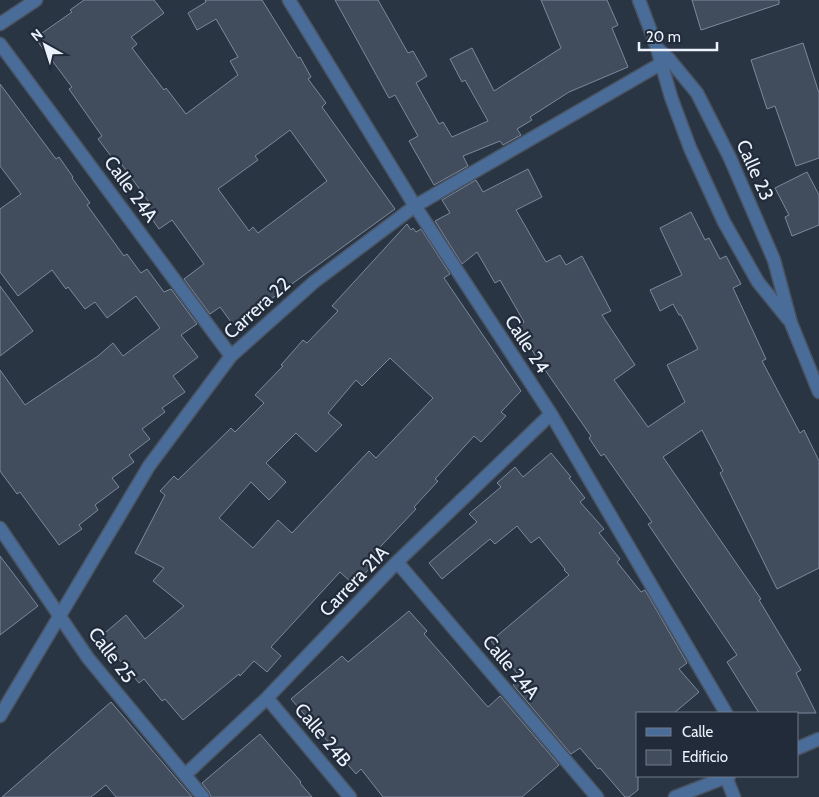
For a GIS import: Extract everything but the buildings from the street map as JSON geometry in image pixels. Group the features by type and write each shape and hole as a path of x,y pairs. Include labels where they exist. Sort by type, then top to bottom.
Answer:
{"street":[{"path":"0,24 36,0"},
{"name":"Calle 24","path":"289,0 415,206 551,414 725,712"},
{"name":"Calle 23","path":"639,0 657,48 665,61 697,93 730,158 774,260 791,323 819,392"},
{"name":"Calle 24A","path":"0,44 231,356"},
{"name":"Carrera 22","path":"0,716 149,466 231,356 314,282 415,206 665,61"},
{"name":"Calle 23","path":"665,61 670,97 690,148 724,222 758,282 791,323"},
{"name":"Carrera 21A","path":"185,775 267,698 397,562 551,414"},
{"name":"Calle 25","path":"0,528 88,658 203,797"},
{"name":"Calle 24A","path":"397,562 597,797"},
{"name":"Calle 24B","path":"267,698 350,797"},
{"path":"799,748 819,739"},
{"path":"674,797 725,777"},
{"path":"728,777 734,797"}]}
